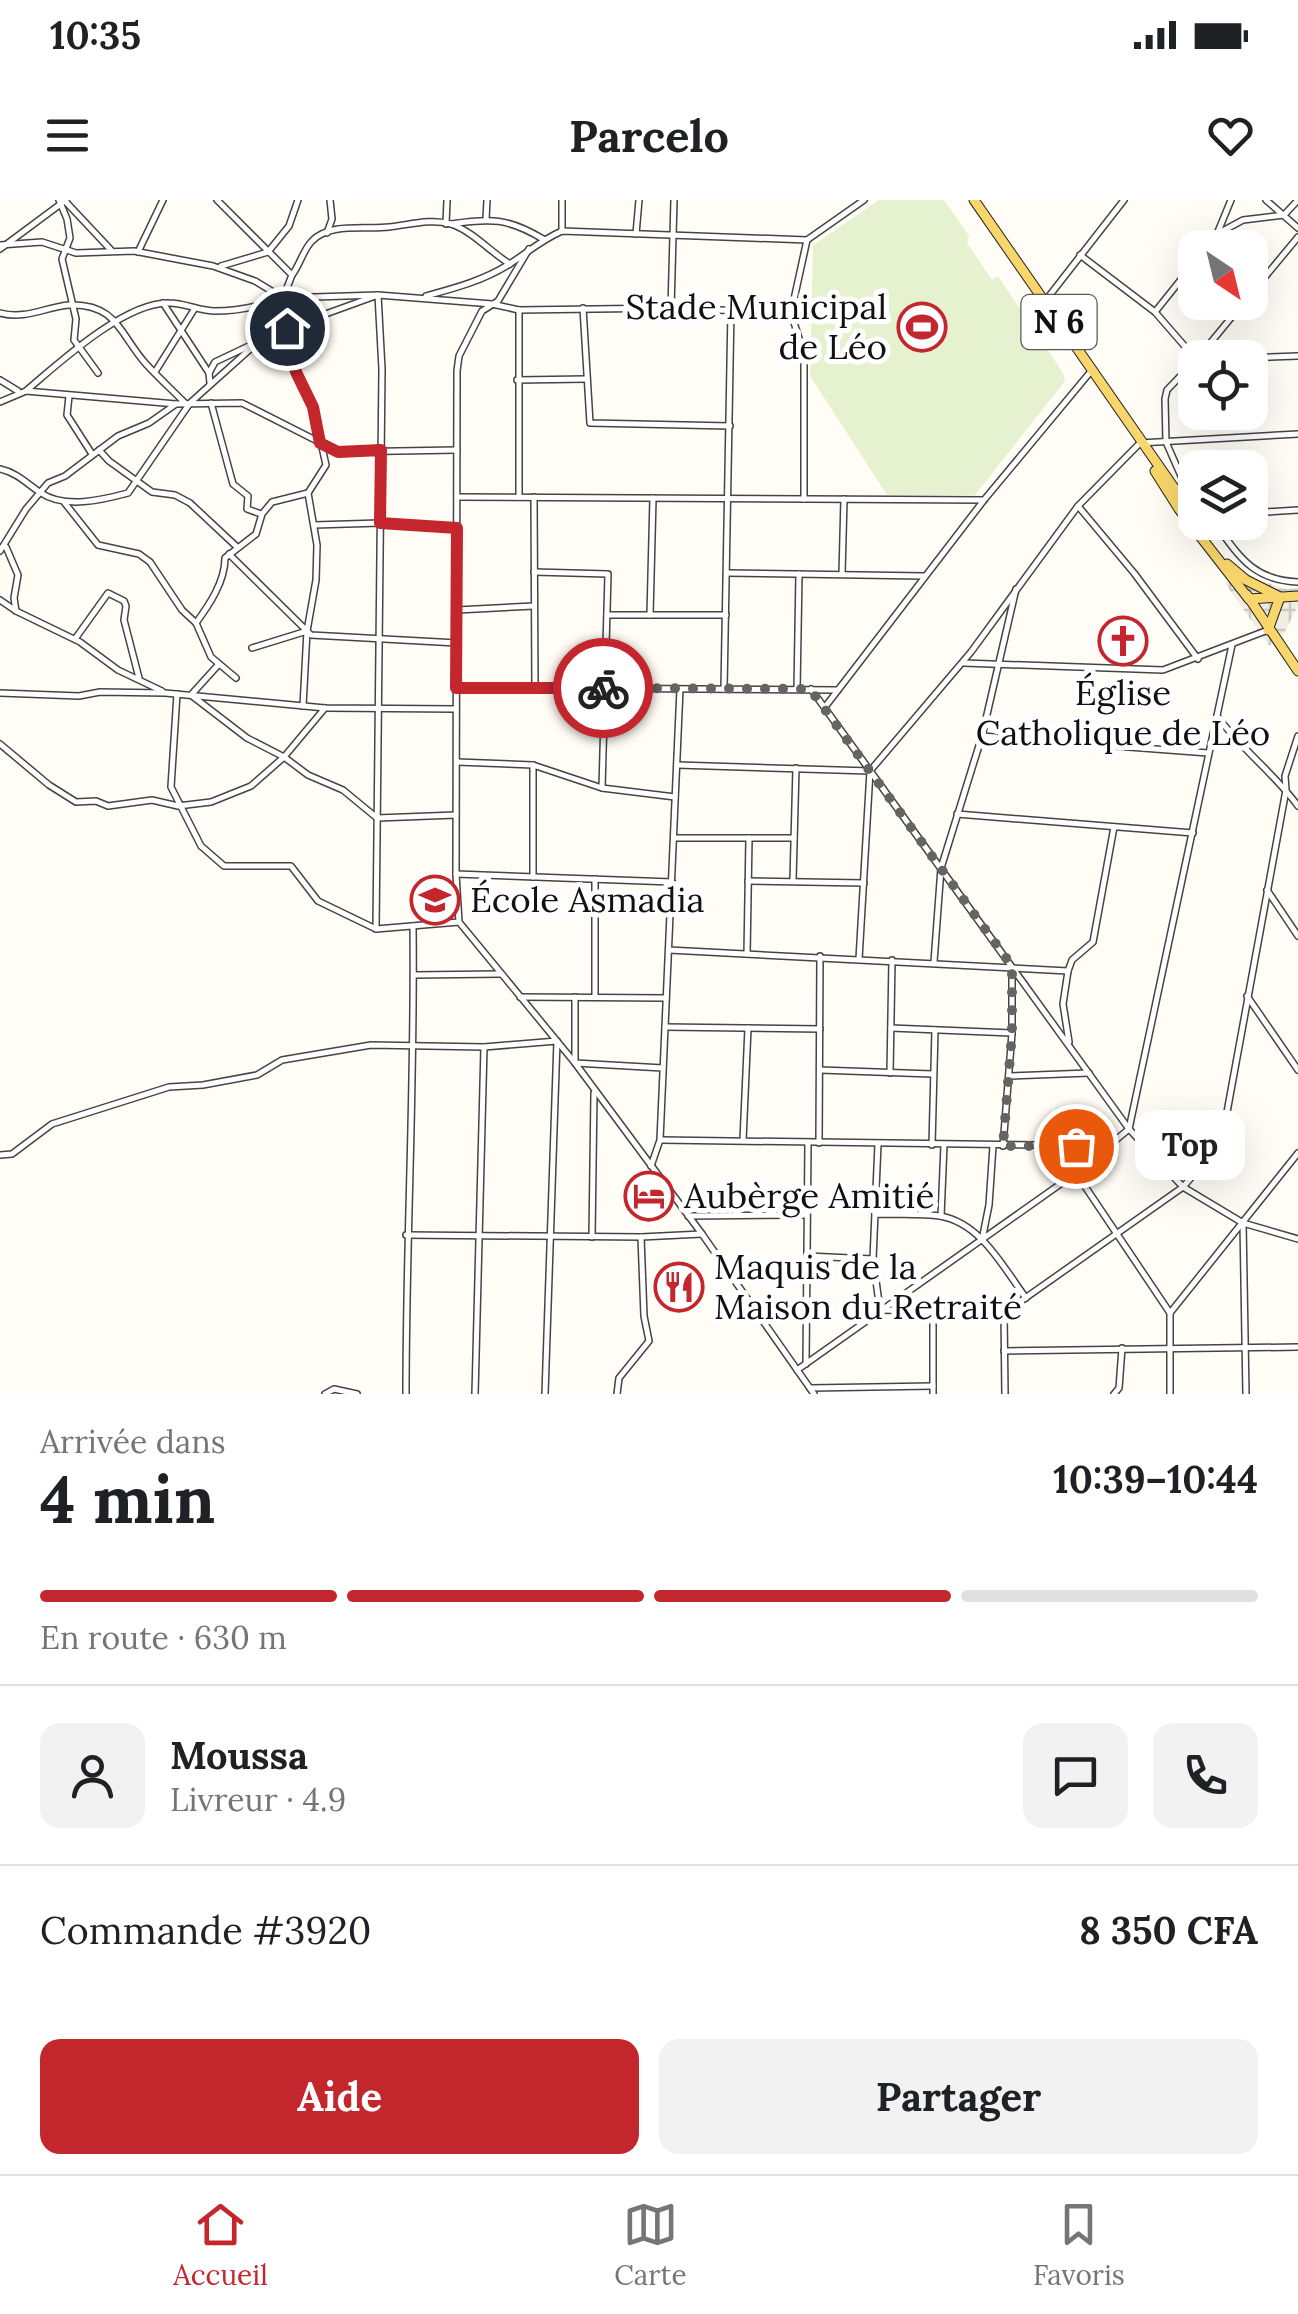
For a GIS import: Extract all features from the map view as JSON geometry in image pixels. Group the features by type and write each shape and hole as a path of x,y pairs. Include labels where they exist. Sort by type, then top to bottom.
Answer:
{"main road":[{"name":"N 6","path":"974,200 1178,502"},
{"name":"N 6","path":"1207,540 1298,672"},
{"name":"N 6","path":"1209,540 1248,599"},
{"path":"1227,564 1246,580 1280,597"},
{"path":"1248,599 1298,596"},
{"path":"1268,630 1280,597"}],"street":[{"path":"138,252 163,200"},
{"path":"217,200 292,275"},
{"path":"218,268 268,252 289,226 298,200"},
{"path":"328,233 332,219 330,200"},
{"path":"446,200 448,224"},
{"path":"486,219 487,200"},
{"path":"562,200 562,232"},
{"path":"636,234 639,200"},
{"path":"671,308 674,200"},
{"path":"420,297 477,281 562,232 807,240 864,200"},
{"path":"1045,302 1124,200"},
{"path":"1219,230 1230,200"},
{"path":"1266,200 1298,228"},
{"path":"1224,230 1243,220 1284,215 1298,200"},
{"path":"63,201 111,250"},
{"path":"2,246 63,201"},
{"path":"63,201 70,238 62,259 73,305 74,340 98,373"},
{"path":"303,706 307,631 316,580 314,525 308,493 326,464 313,407 296,372 287,328 283,298 292,275 312,240 328,233 392,228 403,223 448,224 486,219 518,224 543,240"},
{"path":"448,224 470,234 510,264"},
{"path":"1268,273 1298,237"},
{"path":"804,499 804,354 792,313 807,240"},
{"path":"2,246 42,242 66,251 138,252 218,268 255,281 283,298"},
{"path":"529,249 498,301 482,310 459,356 459,922 575,1063 812,1391 932,1386"},
{"path":"1080,255 1155,312 1179,340"},
{"path":"1155,312 1178,283"},
{"path":"0,402 24,392 109,324 162,303 214,311 245,309 283,298 378,296 492,304 519,310 671,308 792,313"},
{"path":"209,373 215,362 260,340 378,296"},
{"path":"376,929 382,370 378,296"},
{"path":"162,303 209,373 210,383"},
{"path":"0,313 33,315 73,305 94,309 118,322 145,363 188,403"},
{"path":"155,372 195,308"},
{"path":"582,308 590,423 730,426"},
{"path":"519,310 519,497"},
{"path":"724,689 731,310"},
{"path":"1212,340 1229,320"},
{"path":"0,469 26,480 38,492 64,502 128,493 188,403 228,372 260,340"},
{"path":"1268,357 1298,356"},
{"path":"824,708 984,500 1092,370"},
{"path":"1178,378 1167,390 1166,442 1178,469"},
{"path":"518,380 587,379"},
{"path":"0,380 24,392 176,404 242,404 338,452 458,450"},
{"path":"69,396 70,422 92,454"},
{"path":"211,403 233,484 248,496 247,510 262,514"},
{"path":"16,611 18,575 3,549 38,492 118,436 149,423 176,404"},
{"path":"860,959 870,771 962,664 1078,506 1141,444 1298,434"},
{"path":"99,450 158,495 175,495 190,502 236,548"},
{"path":"196,623 217,588 229,554 256,534 262,514 272,502 308,493"},
{"path":"457,497 984,500"},
{"path":"534,497 535,688"},
{"path":"650,615 653,498"},
{"path":"842,574 844,500"},
{"path":"64,502 98,545 139,554 150,562 182,610 196,623 212,657 236,678"},
{"path":"1078,506 1198,658"},
{"path":"1268,512 1298,510"},
{"path":"314,525 380,523 457,528"},
{"path":"1227,540 1244,563 1263,576 1298,582"},
{"path":"229,554 311,634 456,643"},
{"path":"534,572 608,574 602,788"},
{"path":"727,573 925,576"},
{"path":"798,689 799,574"},
{"path":"934,962 941,868 982,736 1016,586"},
{"path":"75,640 108,593 119,598 126,606 124,620 139,678"},
{"path":"0,600 75,640 118,670 165,692"},
{"path":"457,610 534,606"},
{"path":"607,615 726,615"},
{"path":"962,664 1163,670 1268,630"},
{"path":"252,648 307,631"},
{"path":"797,1370 1076,1173 1130,1129 1232,645"},
{"path":"191,695 219,664"},
{"path":"456,688 838,690"},
{"path":"651,1166 660,1140 680,689"},
{"path":"810,689 1130,1129 1184,1187 1243,1223 1298,1239"},
{"path":"0,693 79,696 100,692 165,692 324,708 456,709"},
{"path":"177,694 171,788 201,846 224,866 290,866 318,902 376,929 459,922"},
{"path":"191,695 247,738 284,757 308,776 343,790 377,818 456,814"},
{"path":"0,744 76,802 96,800 108,806 152,800 178,806 211,802 251,786 284,757 324,708"},
{"path":"1217,716 1236,742 1298,806"},
{"path":"982,736 1210,753"},
{"path":"880,1310 1004,1313 1184,1187 1209,1158 1223,1134 1286,790 1285,776 1298,736"},
{"path":"456,762 533,765 602,788 675,797"},
{"path":"533,765 533,877"},
{"path":"676,766 870,771"},
{"path":"792,880 796,768"},
{"path":"957,814 1193,833"},
{"path":"1069,1045 1063,1004 1068,971 1072,960 1093,942 1114,827"},
{"path":"674,838 794,838"},
{"path":"746,954 749,838"},
{"path":"456,874 672,882"},
{"path":"595,879 595,997"},
{"path":"748,881 864,883"},
{"path":"1266,890 1298,936"},
{"path":"406,1394 413,926"},
{"path":"668,950 1068,971"},
{"path":"820,956 820,1142"},
{"path":"890,1073 892,960"},
{"path":"1003,1146 1012,1033 1012,966"},
{"path":"414,974 500,974"},
{"path":"520,996 666,998"},
{"path":"1247,996 1298,1070"},
{"path":"575,997 575,1063"},
{"path":"665,1027 820,1029"},
{"path":"742,1142 748,1028"},
{"path":"891,1028 1012,1033"},
{"path":"932,1144 934,1030"},
{"path":"0,1155 12,1154 52,1124 169,1087 203,1086 257,1075 282,1060 371,1044 484,1047 556,1041"},
{"path":"545,1394 556,1041"},
{"path":"475,1394 484,1047"},
{"path":"575,1063 664,1068"},
{"path":"820,1070 932,1074"},
{"path":"1009,1076 1089,1073"},
{"path":"592,1237 594,1090"},
{"path":"660,1140 1112,1146"},
{"path":"806,1364 808,1142"},
{"path":"878,1144 873,1259 880,1310"},
{"path":"942,1216 944,1145"},
{"path":"982,1238 990,1204 993,1146"},
{"path":"1170,1313 1298,1153"},
{"path":"1076,1173 1170,1313 1170,1394"},
{"path":"875,1214 942,1216 962,1223 982,1238 1026,1298"},
{"path":"688,1216 806,1215"},
{"path":"1243,1223 1246,1394"},
{"path":"406,1235 702,1234"},
{"path":"617,1394 619,1378 650,1335 644,1316 640,1237"},
{"path":"807,1256 873,1259"},
{"path":"1004,1313 1005,1394"},
{"path":"933,1314 933,1394"},
{"path":"1114,1394 1119,1388 1122,1348"},
{"path":"1004,1351 1298,1348"},
{"path":"325,1394 334,1390 358,1394"}],"green space":[{"name":"Stade Municipal de Léo","path":"879,200 944,200 992,280 998,276 1063,373 1065,381 975,495 887,495 810,376 813,245"}],"shaded area":[{"path":"1243,570 1256,579 1287,589 1298,588 1298,606 1281,639 1269,646 1225,583"}],"way so far":[{"path":"603,688 810,689 1012,966 1012,1033 1003,1146 1076,1146"}],"place":[{"name":"Stade Municipal de Léo","path":"922,327"},
{"name":"Église Catholique de Léo","path":"1123,641"},
{"name":"École Asmadia","path":"435,900"},
{"name":"Top","path":"1076,1146"},
{"name":"Aubèrge Amitié","path":"649,1196"},
{"name":"Maquis de la Maison du Retraité","path":"679,1287"}],"route":[{"path":"287,328 296,372 313,407 320,443 338,452 381,450 380,523 457,528 456,688 603,688"}]}
